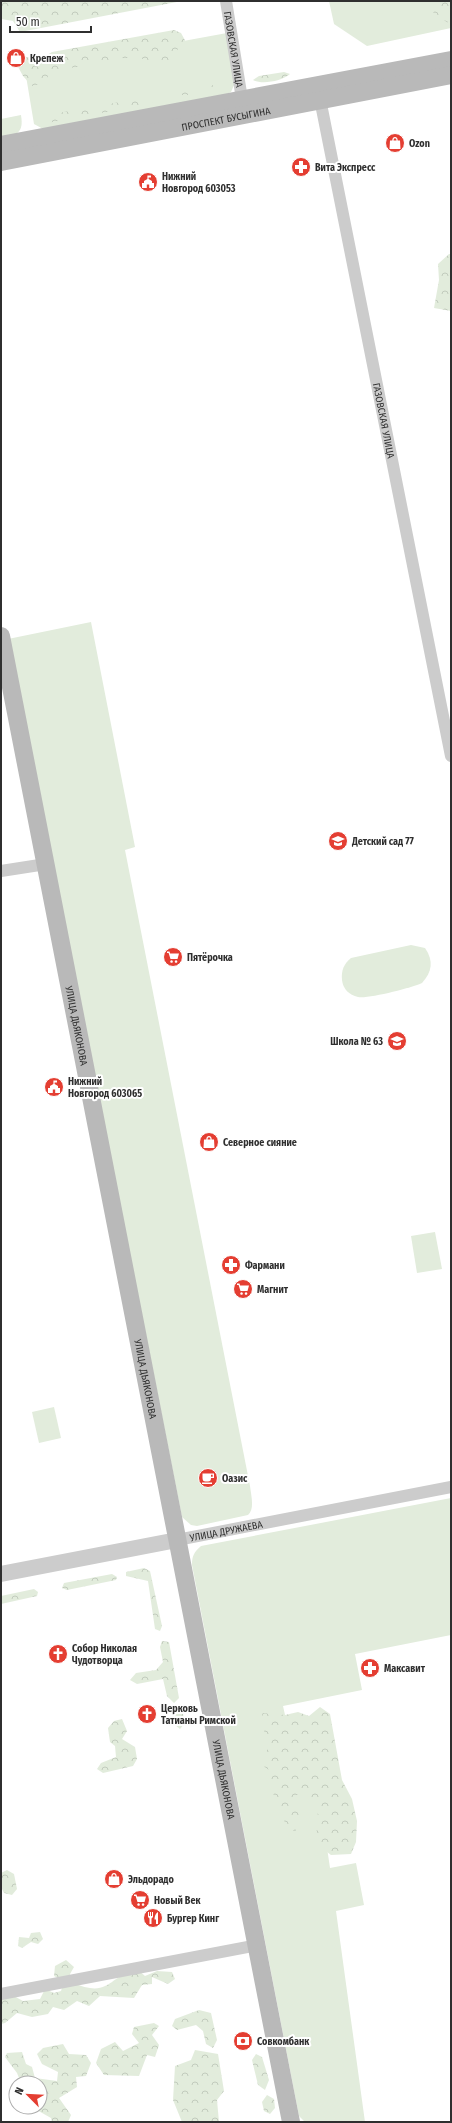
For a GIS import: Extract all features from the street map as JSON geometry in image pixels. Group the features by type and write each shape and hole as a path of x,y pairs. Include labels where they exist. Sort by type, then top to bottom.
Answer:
{"main road":[{"name":"ПРОСПЕКТ БУСЫГИНА","path":"1,162 319,93 451,60"},
{"name":"ПРОСПЕКТ БУСЫГИНА","path":"1,145 242,99 319,93 451,75"},
{"name":"УЛИЦА ДЬЯКОНОВА","path":"1,636 177,1540 258,1945 291,2122"}],"street":[{"name":"ГАЗОВСКАЯ УЛИЦА","path":"226,1 242,99"},
{"name":"ГАЗОВСКАЯ УЛИЦА","path":"319,93 451,756"},
{"path":"1,871 46,864"},
{"name":"УЛИЦА ДРУЖАЕВА","path":"1,1574 451,1487"},
{"path":"1,1994 258,1945"}],"green space":[{"path":"1,1 182,1 20,32 13,21 1,19"},
{"path":"329,1 451,1 451,28 367,46 334,24"},
{"path":"440,1 450,1 451,24 433,15 435,5"},
{"path":"174,30 181,33 187,44 178,49 169,61 155,64 133,55 125,59 118,56 109,62 51,71 44,83 32,86 23,76 17,65 27,57 40,59 52,52"},
{"path":"227,33 234,85 231,92 224,95 45,130 34,124 25,70"},
{"path":"284,72 290,74 282,79 272,82 253,80 259,76"},
{"path":"212,85 218,88 188,95 180,95 185,90"},
{"path":"148,97 155,100 150,104 47,123 39,121 47,115"},
{"path":"21,115 22,121 18,132 11,136 1,138 1,119"},
{"path":"449,254 451,254 451,311 434,308 439,280 438,264"},
{"path":"91,622 135,847 125,850 252,1498 252,1506 248,1515 197,1526 191,1525 182,1517 8,639"},
{"path":"411,945 425,948 430,957 430,971 422,983 390,993 363,997 352,995 345,989 342,980 343,970 346,963 351,958"},
{"path":"435,1232 442,1269 417,1273 411,1236"},
{"path":"54,1407 61,1438 39,1443 32,1412"},
{"path":"451,1498 451,1635 355,1654 362,1690 283,1706 285,1715 321,1807 330,1868 356,1863 364,1905 336,1911 365,2122 305,2122 299,2116 192,1559 195,1552 201,1546"},
{"path":"144,1568 150,1571 162,1626 160,1631 155,1629 148,1581 126,1576 126,1572"},
{"path":"112,1574 117,1577 116,1580 67,1590 62,1588 64,1583"},
{"path":"34,1589 38,1592 37,1596 1,1604 1,1596"},
{"path":"162,1641 169,1642 179,1698 174,1703 167,1696 163,1679 137,1684 130,1680 136,1673 156,1670 163,1662 160,1647"},
{"path":"320,1707 330,1714 342,1780 352,1799 357,1821 356,1842 351,1854 331,1855 318,1845 316,1823 319,1807 307,1794 296,1795 301,1821 295,1832 284,1821 278,1802 268,1785 272,1772 260,1764 269,1746 265,1738 262,1713 285,1715 298,1712 309,1716"},
{"path":"177,1709 183,1712 184,1724 180,1729 175,1725 174,1715"},
{"path":"122,1719 127,1731 122,1739 135,1747 137,1759 133,1766 103,1773 97,1769 101,1763 116,1757 115,1746 110,1742 108,1728 114,1721"},
{"path":"7,1870 14,1874 17,1889 12,1895 4,1893 1,1887 1,1873"},
{"path":"40,1932 43,1939 38,1944 31,1942 22,1948 18,1946 19,1937 29,1938 31,1933"},
{"path":"66,1960 74,1967 70,1974 71,1982 84,1987 102,1987 128,1973 138,1970 145,1976 157,1971 172,1972 175,1979 168,1984 152,1977 152,1984 142,1985 134,1998 100,1996 89,2006 77,2001 64,2010 53,2007 48,2014 32,2017 17,2013 5,2023 1,2024 1,1999 12,1995 23,2001 40,1999 45,1989 54,1993 61,1991 64,1981 54,1976 55,1966"},
{"path":"199,2010 211,2013 217,2040 213,2048 206,2044 203,2031 196,2025 177,2030 172,2026 175,2019"},
{"path":"154,2023 159,2026 152,2035 159,2045 155,2057 147,2055 139,2076 104,2075 96,2063 101,2049 115,2042 123,2051 139,2043 132,2034 134,2027"},
{"path":"63,2044 69,2054 86,2055 91,2063 86,2076 76,2077 77,2087 59,2098 71,2115 68,2122 52,2122 51,2118 46,2115 48,2115 48,2080 57,2081 58,2072 42,2064 37,2054 43,2048"},
{"path":"195,2050 218,2054 224,2091 217,2100 219,2122 182,2122 173,2100 175,2066 191,2060"},
{"path":"22,2052 26,2064 32,2067 34,2075 18,2075 5,2057 7,2053"},
{"path":"256,2054 262,2057 269,2080 265,2090 258,2085 252,2060"},
{"path":"267,2095 274,2099 275,2108 270,2114 264,2111 262,2102"}],"place":[{"name":"Крепеж","path":"16,58"},
{"name":"Ozon","path":"395,143"},
{"name":"Вита Экспресс","path":"301,167"},
{"name":"Нижний Новгород 603053","path":"148,182"},
{"name":"Детский сад 77","path":"338,841"},
{"name":"Пятёрочка","path":"173,957"},
{"name":"Школа № 63","path":"397,1041"},
{"name":"Нижний Новгород 603065","path":"54,1087"},
{"name":"Северное сияние","path":"209,1142"},
{"name":"Фармани","path":"231,1265"},
{"name":"Магнит","path":"243,1289"},
{"name":"Оазис","path":"208,1478"},
{"name":"Собор Николая Чудотворца","path":"58,1654"},
{"name":"Максавит","path":"370,1668"},
{"name":"Церковь Татианы Римской","path":"147,1714"},
{"name":"Эльдорадо","path":"114,1879"},
{"name":"Новый Век","path":"140,1900"},
{"name":"Бургер Кинг","path":"153,1918"},
{"name":"Совкомбанк","path":"243,2041"}]}
